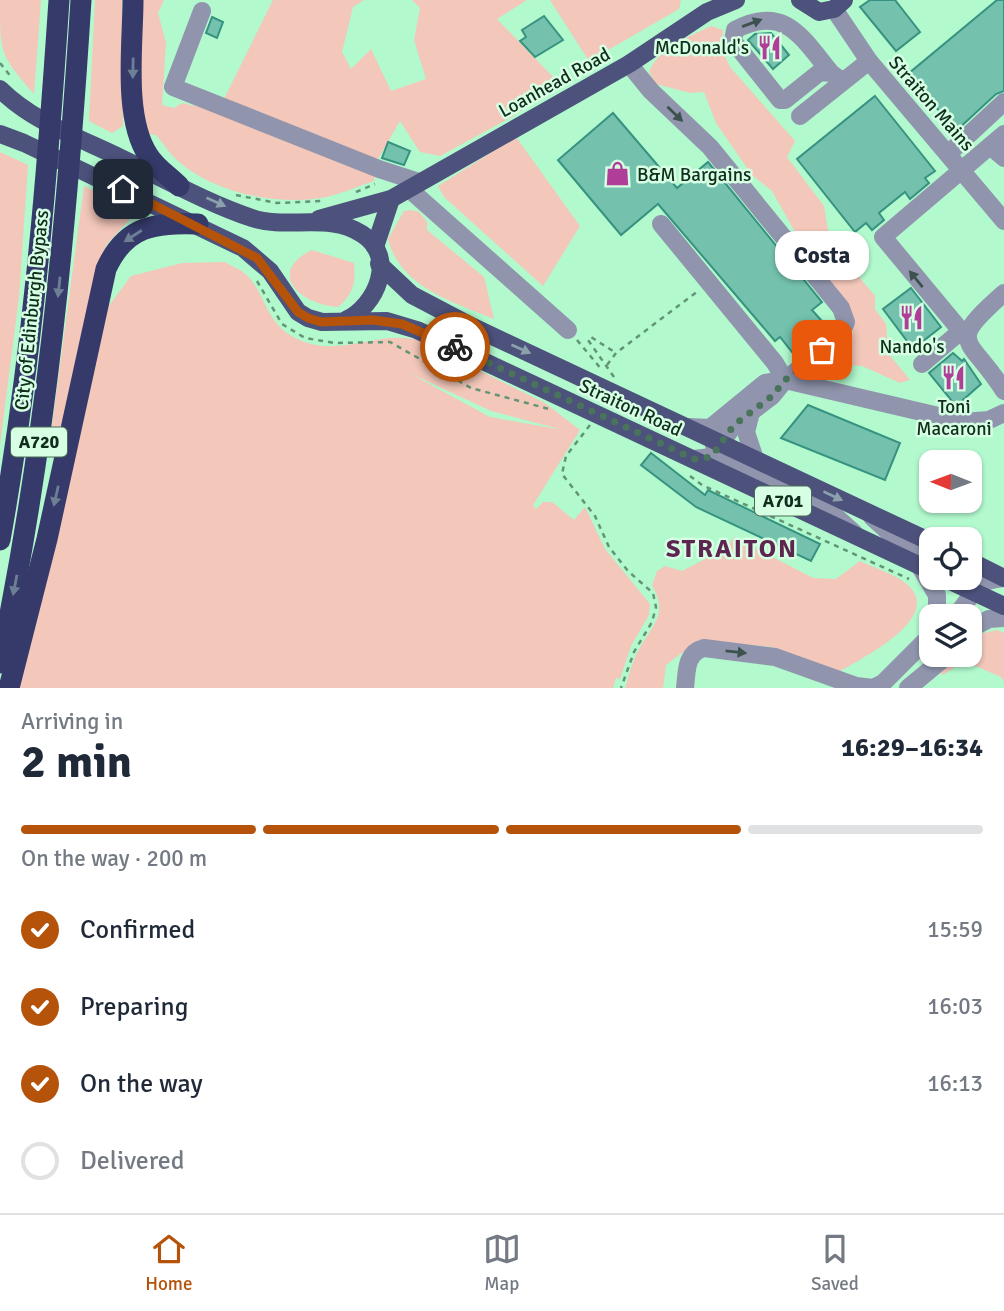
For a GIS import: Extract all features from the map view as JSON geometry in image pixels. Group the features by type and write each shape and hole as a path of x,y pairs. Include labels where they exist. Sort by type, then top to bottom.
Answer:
{"highway":[{"name":"City of Edinburgh Bypass","path":"0,540 16,446 45,205 58,0"},
{"name":"City of Edinburgh Bypass","path":"0,663 42,417 65,219 81,0"},
{"path":"133,0 132,97 140,142 149,158 178,186"},
{"path":"9,688 47,539 106,269 121,243 147,227 160,223 198,225"}],"main road":[{"name":"Loanhead Road","path":"312,221 391,200 413,185 629,64 703,6 736,0"},
{"path":"800,0 819,12 839,5"},
{"name":"Straiton Road","path":"6,84 33,115 178,186 253,219 312,221 362,233 377,256 412,295 688,427 718,445 755,459 919,536"},
{"name":"Straiton Road","path":"0,134 198,225 257,258 298,312 321,322 387,321 417,330 597,414 689,466 919,560"},
{"path":"346,320 359,314 373,298 380,281 377,256 391,200"},
{"path":"982,567 1004,578"},
{"path":"979,590 1004,606"}],"street":[{"name":"Straiton Mains","path":"839,5 869,61 1004,221"},
{"path":"202,11 173,87 413,185 568,330"},
{"path":"772,18 787,25 839,76 820,72 785,100 780,100 742,55 733,41 735,30 756,19 772,18"},
{"path":"742,55 751,57 779,89 787,85 807,68 808,57 787,25"},
{"path":"800,116 839,76 869,61"},
{"path":"629,64 651,91 710,147 841,308 846,322 840,335 785,380 772,396 734,425 711,457 689,466"},
{"path":"949,153 1004,102"},
{"path":"1004,134 997,152 961,169 883,237 964,332 970,346 1004,391"},
{"path":"661,224 775,363 785,380"},
{"path":"922,364 964,332 1004,293"},
{"path":"688,427 710,428 765,383 785,380 964,422 989,420 1004,413"},
{"path":"751,412 746,432 755,459"},
{"path":"719,422 718,445 721,462 832,513 856,535"},
{"path":"867,512 919,556"},
{"path":"982,581 1004,578"},
{"path":"982,622 1004,618"},
{"path":"686,682 691,656 704,649 775,657 856,686 881,687 919,647"},
{"path":"908,688 922,682 936,667"}],"path":[{"path":"0,63 6,84"},
{"path":"345,196 394,175"},
{"path":"229,193 277,203 324,201"},
{"path":"607,365 616,354 709,283"},
{"path":"568,330 611,380 616,376 588,340 591,337 616,354"},
{"path":"597,414 566,456 562,474 595,516 609,547 628,571 653,593 656,607 652,622 634,652 621,688"},
{"path":"689,466 702,485 909,579 914,586"}],"shaded area":[{"path":"0,0 41,0 34,94 4,53"},
{"path":"95,0 122,0 123,126 112,133 89,121"},
{"path":"138,0 164,0 158,13 166,43 162,105 174,108 182,103 218,111 273,0 364,0 353,7 342,52 351,69 371,49 391,91 426,79 414,40 420,8 412,0 527,0 497,19 559,83 512,117 440,156 420,152 400,121 378,159 374,181 327,197 289,200 248,195 192,172 174,157 156,135 148,134 140,96"},
{"path":"550,0 681,0 679,9 589,61"},
{"path":"711,26 723,30 722,49 730,67 795,141 787,157 824,206 830,242 875,296 875,309 886,324 888,353 910,380 900,383 862,366 842,365 836,353 838,344 852,339 853,323 794,241 794,230 772,191 752,175 716,123 704,92 690,93 656,84 649,72 659,56 667,50"},
{"path":"516,137 580,226 543,286 444,197 438,186"},
{"path":"0,152 28,165 19,297 0,445"},
{"path":"84,186 130,209 131,218 107,244 97,266 57,457 48,455"},
{"path":"404,211 419,212 427,222 427,230 484,277 494,319 430,291 416,281 394,256 388,239"},
{"path":"312,250 354,263 352,288 338,307 312,300 293,286 291,268 298,259"},
{"path":"225,262 240,270 258,289 279,326 302,341 331,346 389,338 418,340 545,403 580,430 533,505 536,509 543,502 552,502 574,520 585,507 605,549 650,604 649,615 631,646 620,679 616,678 613,688 19,688 108,307 131,276 182,263","holes":["409,373 491,411 563,430 490,417"]},
{"path":"734,537 813,578 836,579 860,561 904,582 915,595 916,609 909,622 896,635 837,673 771,647 699,640 666,665 663,688 625,688 636,655 657,620 659,604 652,585 657,571 665,566 682,571 711,556 720,557"},
{"path":"997,630 1004,633 1004,682 1001,677 978,667 982,667 982,633"},
{"path":"944,667 955,667 943,675 940,671"}],"building":[{"path":"870,0 895,0 920,32 896,51 860,7"},
{"path":"997,0 1004,0 1004,91 996,94 956,131 908,74"},
{"path":"544,16 563,40 535,57 520,41 526,37 522,30"},
{"path":"212,17 223,22 217,38 206,33"},
{"name":"McDonald's","path":"771,33 789,55 773,69 748,40 755,34"},
{"path":"875,96 935,171 925,178 929,183 910,199 905,192 879,213 884,220 872,230 866,223 855,232 797,159"},
{"path":"613,113 677,188 708,162 822,302 812,310 829,329 796,357 780,337 775,341 658,204 621,235 558,160"},
{"path":"388,142 410,151 404,165 382,158"},
{"name":"Nando's","path":"911,288 941,327 913,349 883,309"},
{"name":"Toni Macaroni","path":"953,353 962,361 964,359 981,384 956,406 929,373"},
{"path":"808,405 900,443 885,480 781,438"},
{"path":"651,453 705,495 708,490 820,544 811,561 696,507 641,465"}],"way so far":[{"path":"455,347 694,459 711,457 723,444 734,425 772,396 785,380 822,350"}],"place":[{"name":"McDonald's","path":"769,47"},
{"name":"B&M Bargains","path":"617,174"},
{"name":"Nando's","path":"912,318"},
{"name":"Costa","path":"822,350"},
{"name":"Toni Macaroni","path":"954,378"}],"district":[{"name":"STRAITON","path":"732,548"}],"route":[{"path":"123,189 243,248 270,271 298,312 308,318 321,322 387,321 402,324 455,347"}]}
